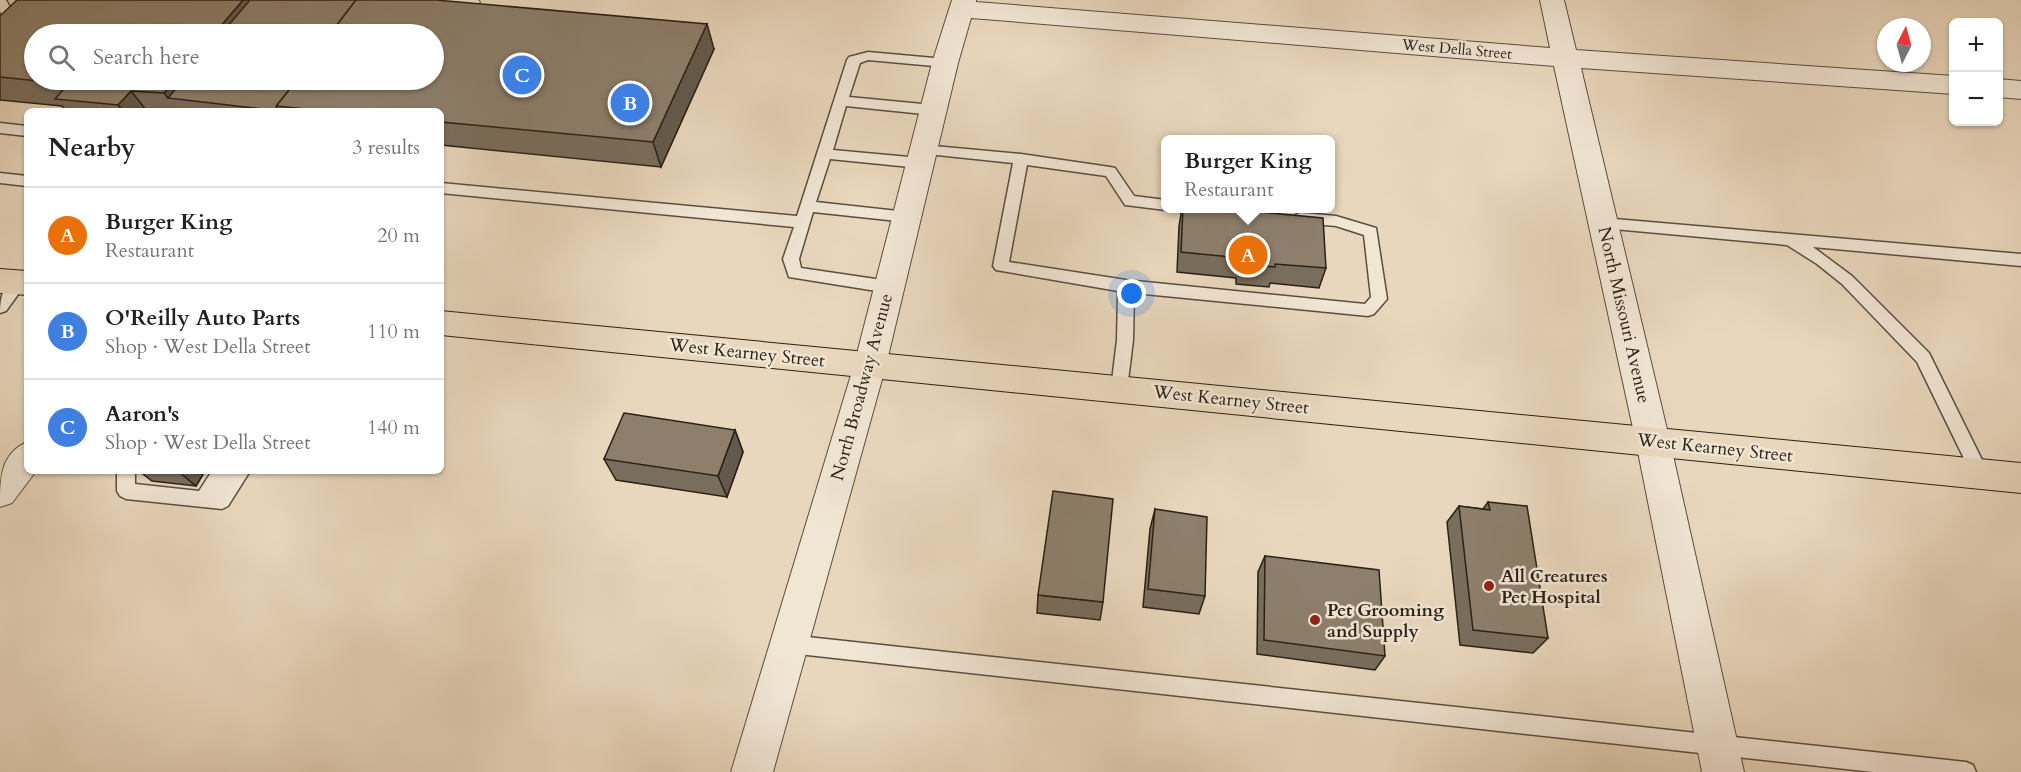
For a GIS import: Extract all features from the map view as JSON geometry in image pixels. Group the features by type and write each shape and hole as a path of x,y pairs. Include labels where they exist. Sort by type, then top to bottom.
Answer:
{"main road":[{"name":"West Kearney Street","path":"444,323 2021,478"}],"street":[{"name":"North Missouri Avenue","path":"1552,0 1653,441 1720,758"},
{"name":"West Della Street","path":"962,5 1565,58 1949,85"},
{"name":"North Broadway Avenue","path":"752,772 870,365 945,63 962,5"},
{"path":"2003,88 2021,90"},
{"path":"0,492 24,461"}],"lane":[{"path":"0,0 9,18 0,27"},
{"path":"889,286 794,273 791,259 854,60 868,56 945,63"},
{"path":"841,101 933,110"},
{"path":"0,128 24,130"},
{"path":"825,154 1021,159 1110,172 1130,201 1161,205"},
{"path":"1021,159 1001,266 1126,286 1368,310 1380,299 1371,232 1335,221 1291,217"},
{"path":"0,178 24,181"},
{"path":"444,188 803,222"},
{"path":"808,206 907,217"},
{"path":"1603,223 2021,260"},
{"path":"1788,239 1822,260 1847,280 1923,358 1980,474"},
{"path":"0,307 15,282"},
{"path":"1119,389 1125,340 1126,286"},
{"path":"126,474 126,491 222,501 238,474"},
{"path":"204,499 220,474"},
{"path":"789,644 1720,758 1966,772"}],"building":[{"path":"17,0 243,0 223,24 24,24 24,79 0,77 0,16"},
{"path":"250,0 356,0 338,24 230,24"},
{"path":"356,0 436,0 707,24 653,142 444,122 444,108 276,106 289,90 444,90 444,24 338,24"},
{"path":"63,90 167,90 164,93 131,91 118,105 55,99"},
{"path":"175,90 289,90 276,106 277,108 253,108 168,98"},
{"path":"1183,213 1270,213 1323,218 1326,268 1241,264 1241,258 1181,252"},
{"path":"624,413 735,430 718,476 604,459"},
{"path":"1053,491 1113,499 1103,602 1038,595"},
{"name":"All Creatures Pet Hospital","path":"1488,502 1527,506 1548,638 1473,630 1459,506 1490,510"},
{"path":"1155,509 1207,517 1205,596 1148,589"},
{"name":"Pet Grooming and Supply","path":"1265,556 1379,570 1385,656 1264,640"}],"place":[{"name":"Aaron's","path":"522,75"},
{"name":"O'Reilly Auto Parts","path":"630,103"},
{"name":"Burger King","path":"1248,255"},
{"name":"All Creatures Pet Hospital","path":"1489,586"},
{"name":"Pet Grooming and Supply","path":"1315,620"}]}
